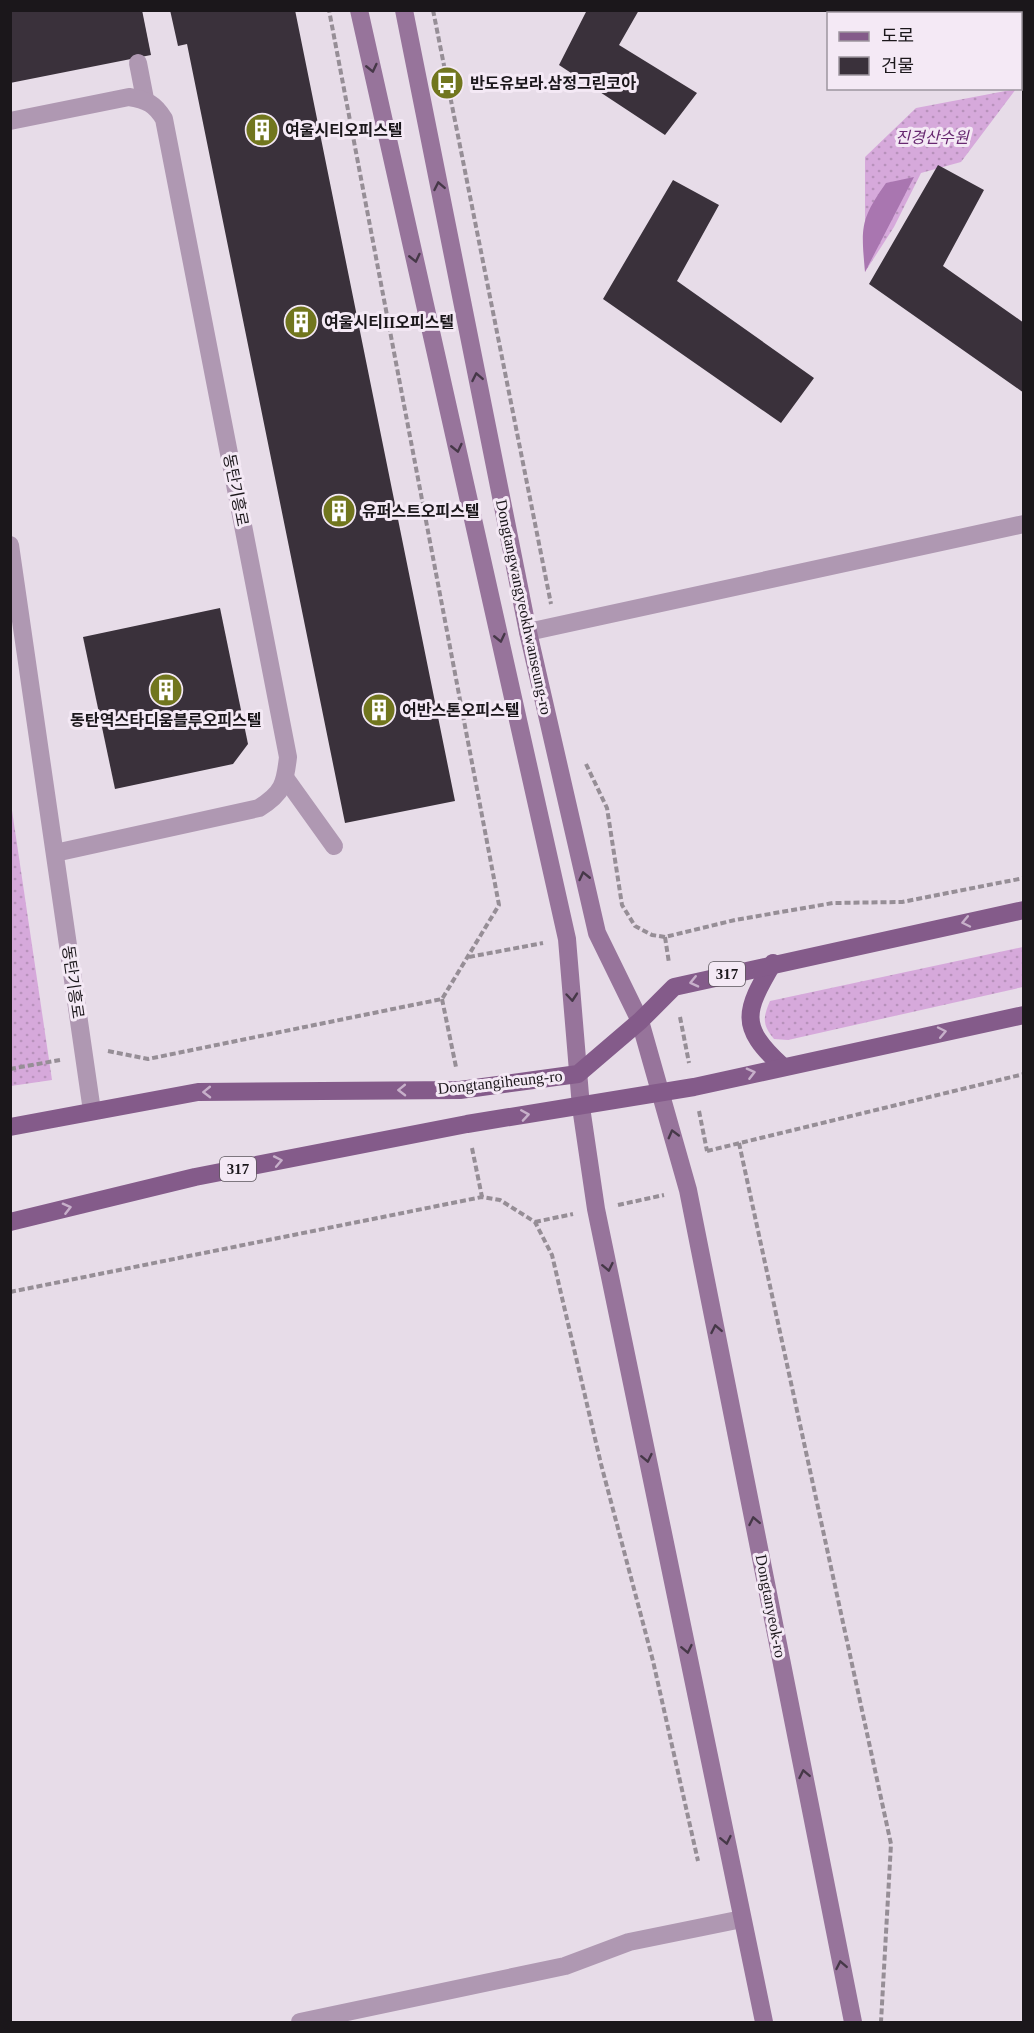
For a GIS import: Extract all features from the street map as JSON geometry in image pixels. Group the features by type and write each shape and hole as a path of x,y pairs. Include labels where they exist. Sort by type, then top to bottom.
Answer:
{"main road":[{"name":"317","path":"674,987 773,963 1023,910"},
{"path":"773,963 754,994 749,1025 761,1047 782,1066"},
{"name":"Dongtangiheung-ro","path":"10,1127 198,1092 460,1090 578,1074 640,1022 674,987"},
{"name":"Dongtangiheung-ro","path":"10,1222 195,1177 467,1124 694,1087 1023,1015"}],"street":[{"name":"Dongtangwangyeokhwanseung-ro","path":"359,10 567,939 581,1107 596,1209 742,1919"},
{"name":"Dongtangwangyeokhwanseung-ro","path":"404,10 528,632 597,933 640,1022 688,1190"},
{"path":"10,121 129,97 145,99 138,63"},
{"name":"동탄기흥로","path":"145,99 156,106 164,119 288,757 286,779"},
{"path":"528,632 1023,524"},
{"name":"동탄기흥로","path":"10,545 92,1111"},
{"path":"55,854 259,808 277,797 286,779 334,846"},
{"name":"Dongtanyeok-ro","path":"688,1190 853,2022"},
{"path":"300,2022 565,1966 629,1942 742,1919 764,2022"}],"path":[{"path":"107,1051 148,1059 442,999 499,905 329,10"},
{"path":"433,10 556,625"},
{"path":"582,757 607,807 622,905 635,926 652,935 664,937 735,920 833,903 902,902 1023,878"},
{"path":"664,937 707,1151 1023,1074"},
{"path":"10,1070 57,1060"},
{"path":"739,1143 891,1844 881,2022"},
{"path":"10,1292 482,1197 500,1200 535,1222 552,1255 601,1464 653,1661 698,1861"}],"green space":[{"name":"진경산수원","path":"1015,90 961,162 921,173 894,227 865,272 865,157 916,108"},
{"path":"10,797 52,1080 11,1086 10,1086"},
{"path":"1023,947 1023,987 788,1040 774,1039 767,1029 765,1016 770,1001"}],"shaded area":[{"path":"914,177 865,272 863,234 871,206 886,183"}],"building":[{"path":"10,10 142,10 151,55 10,83"},
{"path":"170,10 295,10 455,801 345,823 187,44 178,46"},
{"path":"587,10 639,10 619,45 697,93 665,135 559,65"},
{"path":"882,10 926,10 925,12 884,12"},
{"path":"938,165 984,190 943,266 1024,323 1024,393 869,284"},
{"path":"673,180 719,205 677,281 814,378 781,423 603,299"},
{"name":"동탄역스타디움블루오피스텔","path":"220,608 248,744 233,764 115,789 83,637"}],"place":[{"name":"반도유보라.삼정그린코아","path":"447,83"},
{"name":"여울시티오피스텔","path":"262,130"},
{"name":"여울시티II오피스텔","path":"301,322"},
{"name":"유퍼스트오피스텔","path":"339,511"},
{"name":"동탄역스타디움블루오피스텔","path":"166,690"},
{"name":"어반스톤오피스텔","path":"379,710"}]}
